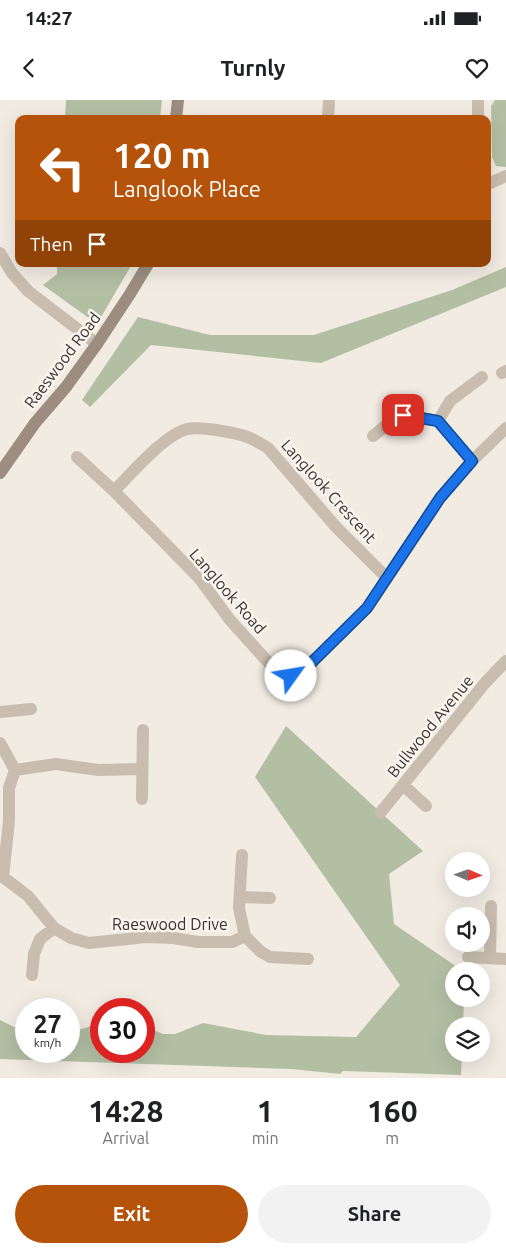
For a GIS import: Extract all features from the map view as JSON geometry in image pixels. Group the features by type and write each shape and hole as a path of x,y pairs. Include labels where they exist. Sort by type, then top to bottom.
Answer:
{"street":[{"path":"176,115 178,100"},
{"path":"328,115 329,100"},
{"path":"478,100 478,115"},
{"path":"491,183 506,176"},
{"path":"0,253 12,272 28,291 97,344"},
{"name":"Raeswood Road","path":"1,469 35,422 66,387 97,344 146,267"},
{"path":"438,421 450,401 482,377"},
{"path":"373,436 395,418 403,415 438,421 472,461"},
{"name":"Langlook Crescent","path":"114,491 152,452 173,436 187,429 205,428 241,434 254,439 268,448 336,526 387,578"},
{"name":"Langlook Road","path":"77,457 114,491 199,578 230,620 278,673 291,676 301,673 367,608 440,498 472,461 506,428"},
{"name":"Bullwood Avenue","path":"381,812 485,683 506,661"},
{"path":"0,712 31,709"},
{"path":"142,800 143,730"},
{"path":"0,743 15,770 9,788 10,821 1,877"},
{"path":"15,770 56,764 98,770 142,769"},
{"path":"404,785 426,806"},
{"name":"Raeswood Drive","path":"242,855 239,908 245,936 261,952 270,957 308,959"},
{"name":"Raeswood Drive","path":"1,877 28,896 54,928 71,938 88,942 146,937 173,938 198,942 232,942 245,936"},
{"path":"240,897 270,898"},
{"path":"490,958 491,906"},
{"path":"32,975 34,954 40,939 54,928"},
{"path":"468,957 506,959"}],"green space":[{"path":"66,100 162,100 160,115 65,115"},
{"path":"495,100 506,100 506,167 496,166 492,157 491,106"},
{"path":"57,267 130,267 97,324 43,285 57,274"},
{"path":"506,267 506,287 321,363 151,345 90,407 82,400 138,317 210,335 314,335 452,290"},
{"path":"286,726 423,851 389,874 394,924 450,962 445,962 445,1007 464,1007 463,1017 445,1017 445,1062 462,1062 461,1075 343,1071 340,1074 291,1069 116,1063 155,1063 155,1031 163,1034 175,1034 203,1023 266,1035 356,1037 400,985 255,777"},
{"path":"0,1020 15,1028 15,1060 0,1059"},
{"path":"90,1026 90,1062 80,1062 80,1029"}],"route":[{"path":"291,676 301,673 367,608 440,498 472,461 438,421 403,415"}]}
